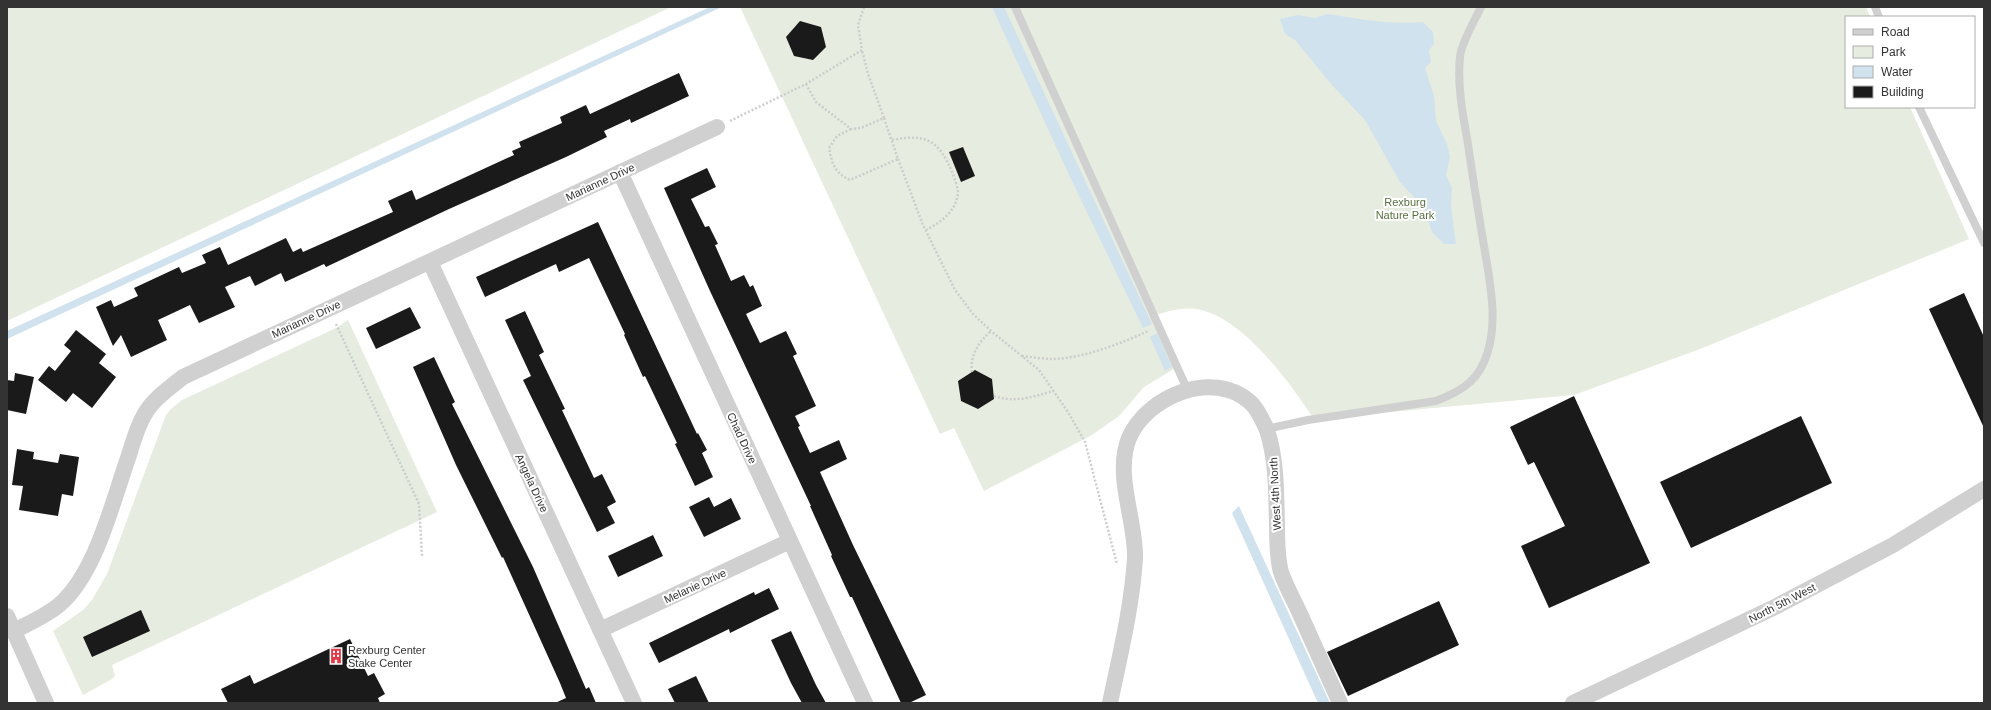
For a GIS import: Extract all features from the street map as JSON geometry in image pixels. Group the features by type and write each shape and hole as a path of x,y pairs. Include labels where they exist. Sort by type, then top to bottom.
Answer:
{"street":[{"name":"Marianne Drive","path":"14,631 59,606 73,591 87,569 102,534 136,432 150,406 164,391 183,377 717,127"},
{"name":"Chad Drive","path":"620,172 865,703"},
{"name":"Angela Drive","path":"430,262 634,703"},
{"name":"West 4th North","path":"1110,703 1132,592 1135,556 1125,480 1126,456 1130,438 1142,419 1155,406 1187,389 1225,389 1250,402 1266,428 1274,456 1277,539 1281,571 1340,703"},
{"name":"North 5th West","path":"1573,703 1773,608 1893,545 1984,489"},
{"name":"Melanie Drive","path":"600,630 790,541"},
{"path":"7,616 46,703"}],"lane":[{"path":"1015,7 1187,389"},
{"path":"1266,428 1436,400 1453,394 1466,387 1484,364 1489,348 1492,320 1489,276 1463,119 1459,75 1460,55 1481,7"},
{"path":"1874,7 1878,16"},
{"path":"1920,108 1984,243"}],"path":[{"path":"864,7 858,25 868,74 898,159 926,230 955,290 973,314 991,331 1039,370 1068,412 1085,442 1119,571"},
{"path":"717,127 806,84 862,50"},
{"path":"806,84 816,102 851,129"},
{"path":"884,118 861,128 851,129 837,136 829,148 832,162 840,176 850,180 898,159"},
{"path":"892,140 914,138 927,139 938,147 945,157 957,185 958,198 949,213 938,224 926,230"},
{"path":"336,324 419,504 422,556"},
{"path":"1022,356 1054,359 1089,353 1121,342 1158,326"},
{"path":"972,372 971,363 976,350 983,339 991,331"},
{"path":"994,396 1003,399 1024,399 1053,391"}],"green space":[{"path":"7,7 671,7 7,321"},
{"name":"Rexburg Nature Park","path":"740,7 1866,7 1870,16 1845,16 1845,108 1910,108 1969,239 1700,349 1574,395 1314,419 1279,371 1250,340 1234,326 1218,316 1201,310 1183,309 1153,316 1177,367 1144,387 1119,416 1092,435 984,491 954,428 940,434"},
{"path":"348,320 437,512 112,665 115,676 83,695 53,631 83,610 92,600 107,574 166,415 182,400 336,328"}],"water":[{"path":"710,7 722,7 7,339 7,331"},
{"path":"992,7 1004,7 1152,324 1143,328 1070,177"},
{"path":"1327,14 1363,20 1399,23 1423,22 1433,32 1434,43 1429,51 1431,62 1425,68 1434,96 1436,121 1447,144 1450,157 1446,175 1452,188 1451,207 1456,244 1444,244 1432,232 1424,208 1400,182 1365,120 1332,85 1295,40 1285,34 1280,19 1298,15 1314,18"},
{"path":"1157,333 1172,367 1165,371 1150,337"},
{"path":"1239,506 1330,703 1318,703 1232,513"}],"building":[{"path":"800,21 821,27 826,47 813,60 794,56 786,37"},
{"path":"679,73 689,96 631,123 630,119 604,131 607,137 566,157 449,209 326,267 324,264 285,282 281,273 255,286 250,276 225,287 235,307 199,323 190,305 158,320 167,340 131,357 121,335 113,346 96,307 111,300 114,307 138,296 134,288 179,267 182,273 206,263 202,255 220,247 228,265 286,238 293,252 301,248 303,252 393,212 388,201 412,190 416,200 514,155 512,151 521,147 519,142 562,123 560,117 586,105 590,114"},
{"path":"963,147 975,176 961,182 949,152"},
{"path":"707,168 716,187 691,199 705,227 709,226 718,244 715,245 731,281 744,275 750,287 753,285 762,306 746,314 760,343 786,331 797,354 793,356 816,406 795,416 800,426 798,427 810,453 839,440 847,459 820,472 853,545 926,695 909,703 901,703 852,597 850,597 831,556 832,555 811,506 710,291 664,188"},
{"path":"598,222 697,434 698,433 707,450 702,453 713,477 695,486 675,444 677,443 645,376 643,377 624,335 625,334 589,258 559,272 556,264 485,297 476,277"},
{"path":"1964,293 1984,337 1984,428 1929,309"},
{"path":"410,307 421,328 376,349 366,328"},
{"path":"525,311 544,352 539,355 565,409 562,410 594,478 602,474 616,502 607,507 615,523 597,532 523,380 531,376 505,320"},
{"path":"76,330 106,354 99,363 116,377 92,408 73,393 66,402 38,380 49,366 55,371 71,351 64,345"},
{"path":"434,357 455,402 452,404 533,567 586,689 589,687 596,703 555,703 566,698 560,683 503,557 502,558 456,465 413,367"},
{"path":"975,370 992,379 994,399 978,409 961,401 958,381"},
{"path":"15,373 34,377 26,414 7,410 7,380 14,381"},
{"path":"1574,396 1650,563 1549,608 1521,546 1565,526 1534,462 1528,465 1510,427"},
{"path":"1801,416 1832,483 1691,548 1660,482"},
{"path":"17,449 34,452 33,459 58,463 60,454 79,457 73,496 62,494 58,516 19,510 23,486 12,485"},
{"path":"709,497 714,507 731,498 741,519 704,537 689,507"},
{"path":"653,535 663,556 618,577 608,556"},
{"path":"769,588 779,609 730,633 729,629 659,663 649,643 754,592 755,595"},
{"path":"1439,601 1459,645 1348,696 1327,652"},
{"path":"141,610 150,631 92,657 83,637"},
{"path":"791,631 826,703 802,703 791,683 771,640"},
{"name":"Rexburg Center Stake Center","path":"350,639 368,676 374,673 385,694 378,698 380,703 228,703 221,689 250,675 254,684"},
{"path":"696,676 709,703 675,703 668,689"}],"place":[{"name":"Rexburg Center Stake Center","path":"336,656"}]}
